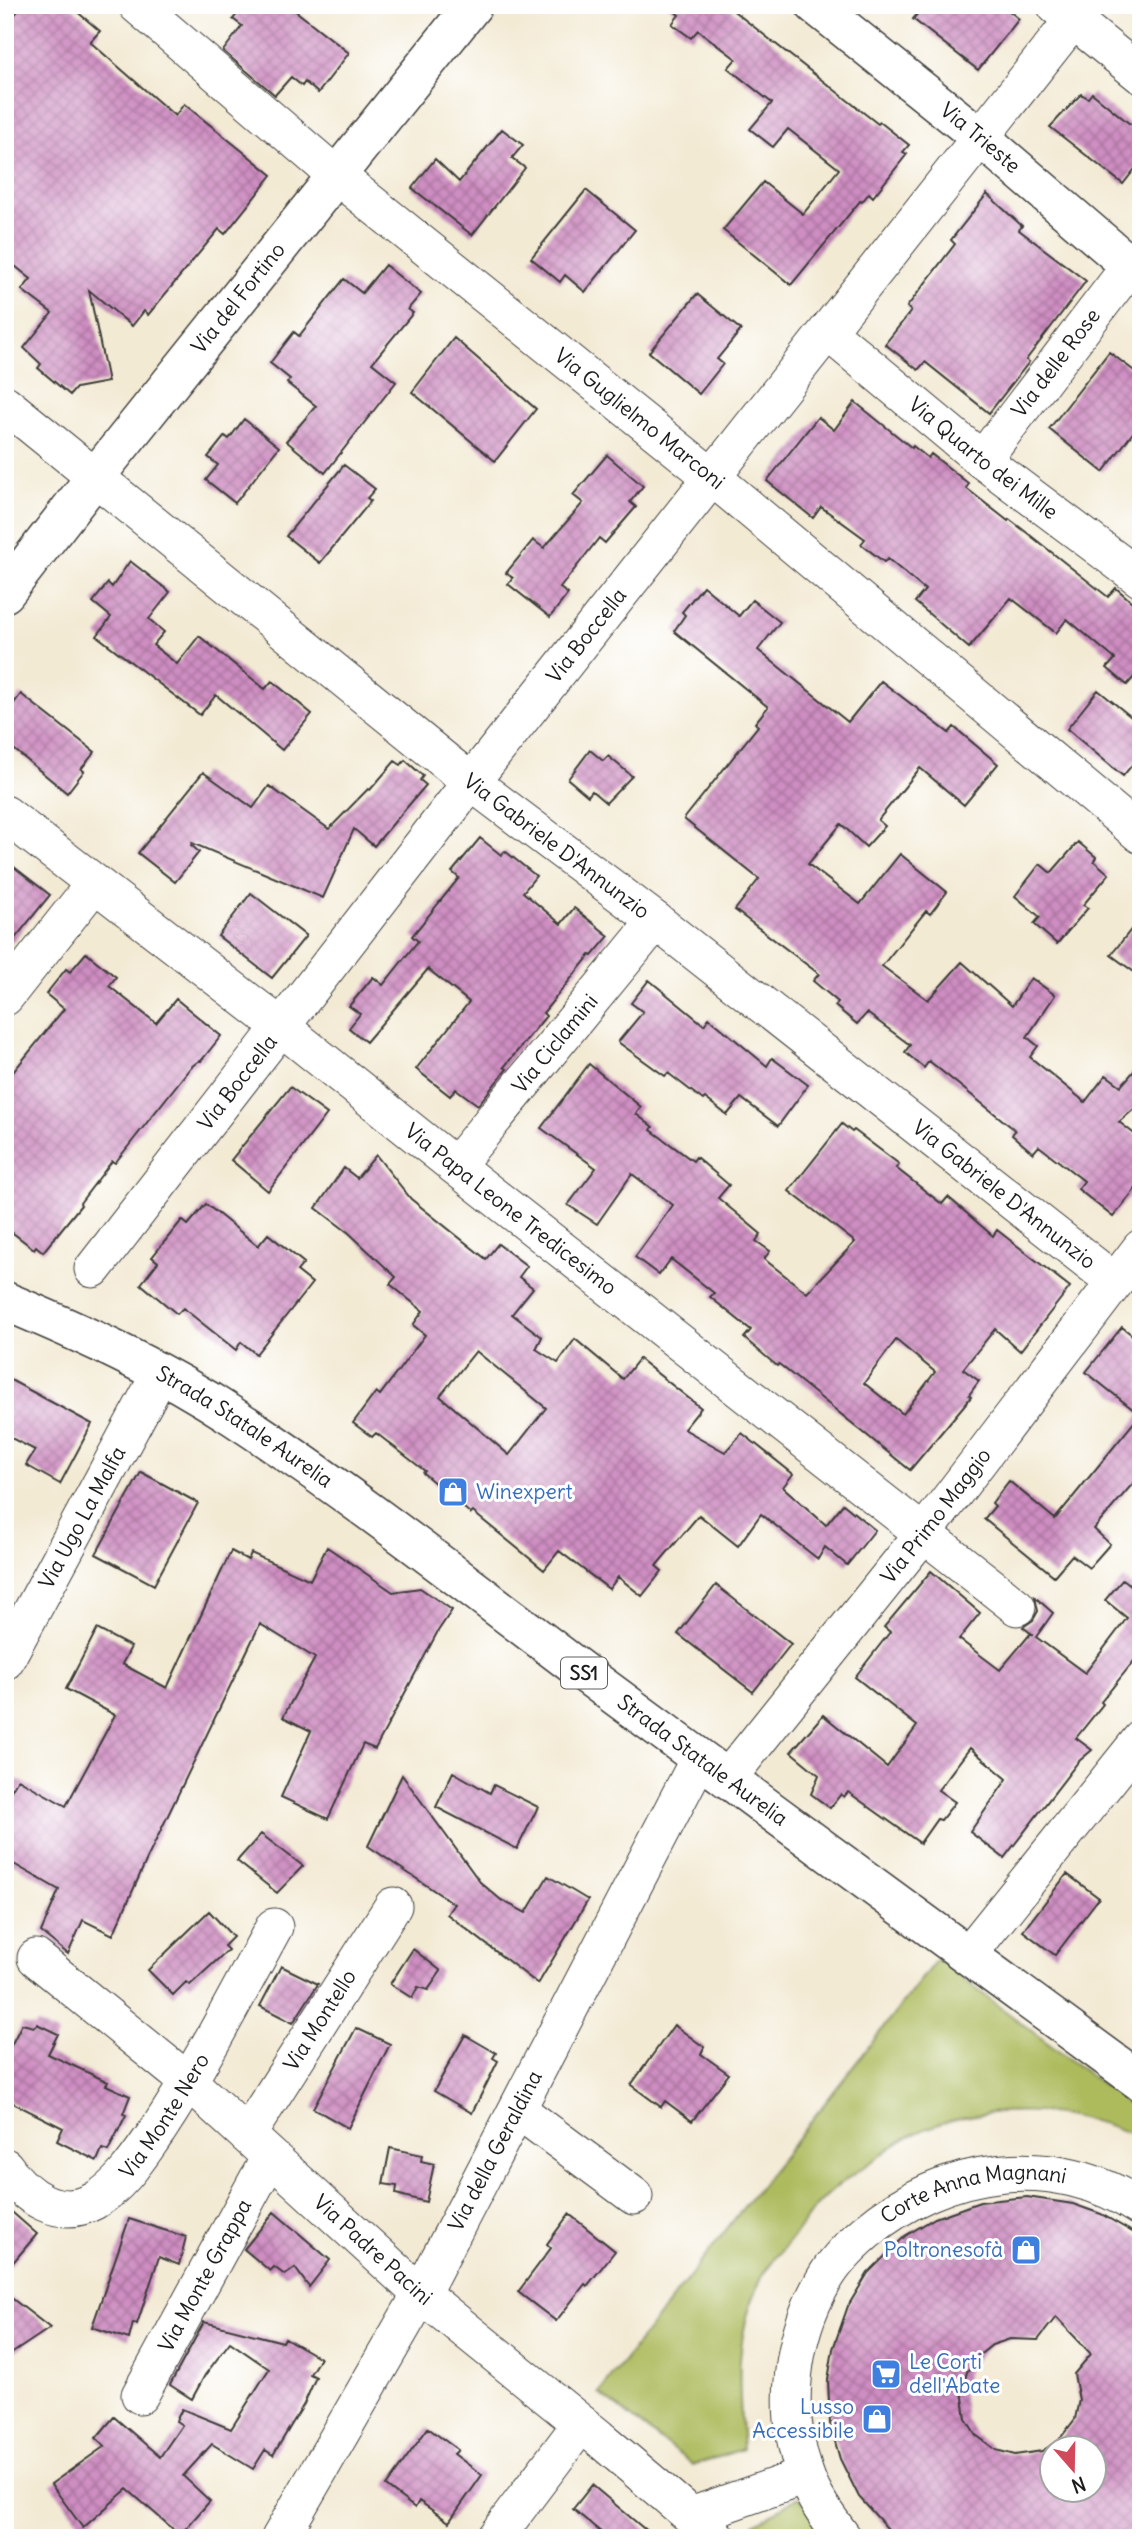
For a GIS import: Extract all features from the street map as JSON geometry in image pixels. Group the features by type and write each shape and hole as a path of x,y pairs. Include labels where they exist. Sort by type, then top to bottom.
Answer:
{"main road":[{"name":"Via del Fortino","path":"5,593 473,5"},
{"name":"Via Trieste","path":"815,5 980,137 1135,271"},
{"name":"Strada Statale Aurelia","path":"5,1301 100,1343 233,1416 377,1519 1141,2082"}],"street":[{"name":"Via Guglielmo Marconi","path":"137,5 337,176 712,477 1141,835"},
{"name":"Via Boccella","path":"93,1269 471,782 980,137 1071,10"},
{"path":"1071,10 1141,75"},
{"name":"Via delle Rose","path":"982,460 1135,271"},
{"name":"Via Quarto dei Mille","path":"828,332 982,460 1141,579"},
{"name":"Via Gabriele D'Annunzio","path":"5,404 471,782 656,921 1115,1282"},
{"name":"Via Papa Leone Tredicesimo","path":"5,814 280,1026 1017,1607"},
{"path":"5,997 94,884"},
{"name":"Via Ciclamini","path":"455,1166 656,921"},
{"name":"Via Primo Maggio","path":"713,1769 923,1534 1141,1248"},
{"name":"Via Ugo La Malfa","path":"5,1661 159,1374"},
{"path":"968,1955 1141,1738"},
{"name":"Via della Geraldina","path":"280,2538 421,2294 518,2110 713,1769"},
{"name":"Via Montello","path":"259,2146 393,1906"},
{"name":"Via Monte Nero","path":"5,2167 29,2193 51,2207 73,2207 92,2202 118,2181 136,2161 190,2083 274,1927"},
{"name":"Via Padre Pacini","path":"36,1958 190,2083 421,2294 704,2527"},
{"path":"518,2110 634,2196"},
{"name":"Via Monte Grappa","path":"140,2395 259,2146"},
{"name":"Corte Anna Magnani","path":"843,2538 817,2501 797,2449 794,2371 798,2343 812,2305 825,2278 854,2242 881,2219 924,2193 970,2177 1010,2172 1074,2178 1115,2193 1141,2208"},
{"path":"495,2538 582,2424"},
{"path":"704,2527 806,2476"}],"green space":[{"path":"937,1959 1141,2114 1141,2138 1086,2119 1057,2114 998,2112 969,2116 941,2123 908,2137 847,2179 819,2203 770,2264 751,2304 741,2344 740,2405 743,2449 693,2465 599,2393"},
{"path":"799,2497 829,2538 755,2538 752,2535 751,2526"}],"building":[{"path":"23,5 69,5 100,31 90,42 175,116 184,104 272,175 225,234 219,229 148,315 144,311 132,326 89,290 108,382 76,388 70,395 38,368 41,364 24,348 52,313 22,290 31,279 5,258 5,26"},
{"path":"245,5 288,5 349,53 318,93 305,82 302,86 291,77 275,95 223,51 242,26 233,19"},
{"path":"667,5 726,5 878,124 880,122 909,145 903,152 907,154 873,197 869,193 860,201 791,285 723,230 763,182 803,214 839,169 788,129 773,147 750,129 772,103 728,68 736,59 698,30 691,38 672,24 679,15"},
{"path":"925,5 1002,5 1019,19 978,70 913,19"},
{"path":"1092,93 1130,124 1141,119 1141,161 1123,184 1050,127 1081,94 1088,98"},
{"path":"502,129 523,145 512,158 525,168 472,235 412,188 435,159 459,182"},
{"path":"586,190 635,230 585,292 565,275 560,282 531,258"},
{"path":"987,194 1022,226 1019,230 1086,281 989,413 925,362 918,370 885,344 911,311 907,307 955,244 951,240"},
{"path":"385,265 421,294 408,309 413,313 372,363 396,382 325,473 286,441 316,406 287,383 290,379 270,363 294,332 299,336 344,279 362,293"},
{"path":"697,294 741,330 717,359 723,364 699,394 649,352"},
{"path":"454,338 536,409 495,461 412,392"},
{"path":"1109,352 1141,376 1141,422 1103,472 1049,429"},
{"path":"855,402 912,448 913,446 928,458 931,454 969,484 966,488 1108,597 1116,588 1141,610 1141,681 1135,676 1127,685 1107,668 1115,659 1067,619 1056,633 1011,598 969,648 915,602 925,590 888,559 884,562 861,544 865,539 821,507 813,518 767,481 818,417 834,430"},
{"path":"244,419 279,447 235,503 206,480 218,465 208,457 225,436 229,439"},
{"path":"607,455 643,486 630,502 636,507 605,543 599,538 560,588 568,594 550,617 508,584 513,578 506,573 533,540 544,548 583,503 573,495"},
{"path":"344,465 375,489 367,498 371,501 320,563 286,536"},
{"path":"130,561 170,592 149,619 164,632 153,645 177,664 199,636 265,689 272,681 312,714 282,750 216,695 200,715 97,636 111,617 93,602 108,583 112,587"},
{"path":"703,586 739,616 752,600 780,622 758,650 848,722 881,681 949,733 954,727 998,764 964,805 920,768 878,820 885,826 866,847 841,824 808,864 860,904 900,854 947,892 930,914 926,911 882,966 928,1000 962,962 1012,1006 1031,978 1055,995 1027,1037 1038,1046 1030,1057 1085,1102 1106,1075 1121,1086 1141,1063 1141,1103 1119,1122 1141,1139 1141,1182 1113,1217 1078,1189 1084,1181 1039,1146 1033,1153 1012,1135 1015,1130 929,1061 924,1068 905,1052 910,1045 867,1013 857,1024 835,1006 838,1002 813,981 819,974 735,910 759,879 684,819 758,726 755,723 768,707 674,631 685,615 682,612"},
{"path":"1098,690 1141,725 1141,754 1123,776 1067,729"},
{"path":"21,694 95,752 67,793 5,742 5,715"},
{"path":"590,750 603,761 608,756 632,776 606,803 592,791 588,796 568,779"},
{"path":"405,760 423,776 420,780 426,785 374,846 354,829 323,898 192,843 199,852 175,882 138,853 203,772 253,808 269,786 329,829 368,789 370,790 395,761 401,765"},
{"path":"480,838 501,855 505,851 536,876 523,892 561,924 574,908 609,936 543,1013 546,1016 504,1067 507,1069 478,1105 456,1089 450,1096 416,1069 469,1002 428,969 366,1042 349,1028 360,1014 349,1006 373,977 383,985 418,941 412,936 459,878 452,872"},
{"path":"1078,842 1096,857 1094,861 1109,874 1083,905 1088,908 1057,944 1034,924 1040,917 1015,896 1040,864 1051,873"},
{"path":"5,860 50,895 5,951"},
{"path":"251,893 306,936 272,978 218,936"},
{"path":"1141,917 1141,977 1111,955"},
{"path":"86,953 116,977 109,986 156,1023 176,999 221,1036 201,1061 191,1067 115,1163 112,1161 43,1252 36,1246 34,1249 5,1227 5,1082 64,1009 46,994 66,969 70,972"},
{"path":"649,980 704,1025 709,1018 767,1066 772,1058 808,1085 778,1126 741,1098 727,1115 618,1042 643,1012 631,1003"},
{"path":"589,1064 641,1107 636,1114 653,1127 651,1130 693,1161 696,1157 729,1185 718,1198 761,1234 756,1241 770,1251 764,1259 807,1293 855,1242 789,1191 842,1124 899,1164 896,1168 942,1204 948,1197 993,1236 997,1230 1070,1287 1020,1351 995,1329 963,1369 979,1381 969,1395 971,1397 910,1470 744,1338 751,1330 710,1297 714,1293 671,1259 659,1275 635,1257 673,1205 632,1174 597,1224 568,1205 596,1168 541,1128","holes":["896,1340 935,1372 903,1414 864,1383"]},
{"path":"290,1087 327,1114 268,1191 231,1160"},
{"path":"376,1155 411,1199 486,1259 498,1244 527,1266 519,1277 533,1288 512,1314 542,1337 536,1349 558,1363 575,1339 623,1379 639,1359 701,1408 684,1429 725,1452 742,1433 793,1474 783,1487 826,1525 843,1504 875,1530 847,1565 825,1547 818,1559 761,1514 738,1546 699,1515 656,1566 662,1571 642,1596 618,1577 609,1589 559,1551 544,1570 473,1512 471,1514 423,1473 425,1471 376,1433 372,1437 353,1423 376,1392 380,1395 425,1335 413,1325 423,1311 390,1284 396,1277 349,1233 316,1208 344,1168 357,1178","holes":["476,1351 546,1408 509,1455 440,1396"]},
{"path":"206,1204 258,1246 268,1234 304,1263 297,1271 312,1283 256,1354 241,1342 236,1350 183,1308 177,1314 141,1284 158,1262 152,1257 182,1220 188,1225"},
{"path":"1122,1327 1141,1342 1141,1474 1094,1529 1110,1544 1089,1568 1072,1555 1054,1576 984,1519 995,1506 992,1503 1009,1481 1055,1519 1140,1415 1086,1372"},
{"path":"5,1377 92,1424 60,1484 26,1465 35,1450 5,1435"},
{"path":"141,1472 198,1503 154,1585 96,1554"},
{"path":"327,1547 393,1592 420,1588 452,1610 375,1749 363,1744 328,1819 281,1797 311,1731 283,1717 315,1658 260,1624 113,1935 83,1920 68,1954 41,1932 59,1890 5,1859 5,1800 18,1779 66,1806 115,1715 66,1689 97,1629 131,1647 122,1664 167,1688 231,1551 248,1560 251,1553 310,1580"},
{"path":"931,1571 980,1613 959,1639 1000,1670 1031,1633 1023,1627 1033,1620 1038,1611 1035,1597 1053,1613 1036,1637 1085,1673 1127,1618 1105,1600 1123,1579 1141,1593 1141,1652 1076,1738 1092,1750 1078,1762 1004,1858 970,1832 1007,1779 970,1748 938,1790 955,1802 941,1820 937,1819 920,1843 848,1792 844,1797 841,1794 830,1808 811,1794 819,1775 791,1752 823,1715 887,1767 917,1726 855,1677 890,1632 884,1627"},
{"path":"716,1585 791,1644 753,1692 678,1634"},
{"path":"453,1772 490,1793 494,1785 538,1807 517,1849 436,1807"},
{"path":"402,1775 480,1882 501,1900 526,1913 548,1876 588,1900 538,1984 447,1914 454,1904 368,1846"},
{"path":"261,1834 303,1866 277,1893 237,1861"},
{"path":"1067,1874 1099,1898 1055,1955 1023,1931"},
{"path":"209,1911 233,1937 224,1946 228,1950 190,1985 186,1982 173,1995 148,1970"},
{"path":"413,1949 441,1971 428,1990 418,1987 412,1998 390,1984"},
{"path":"281,1966 318,1984 293,2023 260,2006"},
{"path":"22,2024 34,2027 37,2024 58,2034 48,2054 108,2082 106,2085 130,2096 123,2114 126,2115 108,2151 102,2149 97,2161 57,2141 63,2128 5,2099 5,2057"},
{"path":"674,2025 704,2047 701,2054 729,2074 692,2121 665,2101 661,2107 631,2085"},
{"path":"356,2028 390,2044 348,2128 313,2108"},
{"path":"465,2035 496,2053 493,2058 498,2061 472,2113 434,2091"},
{"path":"390,2148 422,2155 421,2161 434,2164 426,2202 396,2194 397,2186 383,2184"},
{"name":"Le Corti dell'Abate","path":"1027,2197 1073,2204 1101,2214 1141,2237 1141,2538 896,2538 859,2497 840,2459 830,2424 828,2380 833,2349 848,2306 868,2273 905,2236 935,2218 980,2202","holes":["1056,2317 1091,2354 1074,2374 1079,2400 1075,2419 1063,2434 1108,2434 1108,2504 1038,2504 1038,2452 1015,2455 996,2450 976,2435 966,2419 962,2390 967,2372 977,2357 992,2345 1010,2339 1038,2340"]},
{"path":"5,2206 37,2234 5,2272"},
{"path":"274,2212 330,2260 309,2287 295,2268 285,2275 274,2267 270,2271 244,2249"},
{"path":"569,2214 615,2251 556,2321 518,2292 551,2248 547,2244"},
{"path":"129,2219 186,2237 179,2265 159,2257 137,2324 133,2323 129,2339 92,2327"},
{"path":"5,2293 50,2328 5,2358"},
{"path":"204,2322 283,2342 285,2338 320,2358 310,2374 316,2377 304,2404 273,2455 265,2450 253,2469 212,2444 183,2476 210,2501 180,2535 127,2489 83,2528 51,2484 105,2446 96,2438 114,2417 160,2457 182,2425 176,2421 182,2409 231,2429 269,2369 230,2342 205,2375 192,2399 170,2385"},
{"path":"428,2428 458,2450 454,2454 482,2475 449,2522 419,2501 415,2508 386,2486"},
{"path":"592,2485 655,2538 608,2538 573,2509"}],"place":[{"name":"Winexpert","path":"453,1492"},
{"name":"Poltronesofà","path":"1026,2250"},
{"name":"Le Corti dell'Abate","path":"886,2374"},
{"name":"Lusso Accessibile","path":"877,2419"}]}
